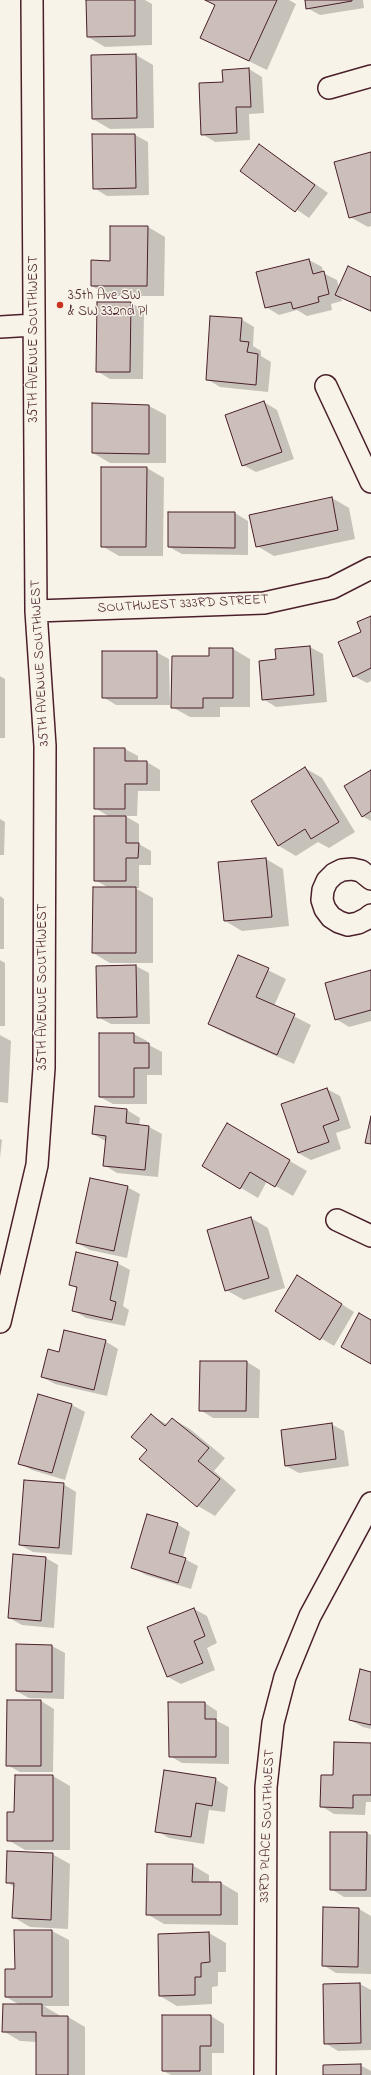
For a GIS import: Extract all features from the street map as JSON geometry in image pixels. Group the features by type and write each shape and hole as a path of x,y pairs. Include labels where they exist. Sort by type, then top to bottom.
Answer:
{"street":[{"name":"35TH AVENUE SOUTHWEST","path":"0,1322 37,1165 44,1068 45,746 36,611 32,0"},
{"path":"329,88 371,76"},
{"path":"0,327 34,325"},
{"path":"326,386 371,482"},
{"name":"SOUTHWEST 333RD STREET","path":"36,611 264,603 332,588 371,568"},
{"path":"371,879 361,871 352,869 342,870 334,874 327,881 323,890 322,900 330,917 348,925 358,923 371,915"},
{"path":"337,1220 371,1236"},
{"name":"33RD PLACE SOUTHWEST","path":"265,2075 266,1787 272,1723 284,1677 310,1616 371,1503"}],"building":[{"path":"86,0 135,0 135,36 87,37"},
{"path":"205,0 277,0 249,61 200,38 215,5"},
{"path":"305,0 352,0 352,1 306,9"},
{"path":"136,54 137,118 92,119 91,55"},
{"path":"249,68 251,107 236,107 237,133 201,135 199,83 223,82 222,70"},
{"path":"92,134 135,134 136,188 93,189"},
{"path":"259,144 315,185 295,212 240,171"},
{"path":"371,152 371,212 349,218 334,162"},
{"path":"110,226 148,226 147,286 91,286 91,260 110,261"},
{"path":"309,259 313,274 324,271 329,294 318,297 319,302 293,309 291,302 265,308 256,272"},
{"path":"348,266 371,277 371,311 335,295"},
{"path":"97,302 131,302 130,372 96,372"},
{"path":"210,316 242,318 240,341 249,342 247,352 258,354 256,385 206,380"},
{"path":"264,401 282,452 242,466 225,415"},
{"path":"92,403 149,405 149,454 92,453"},
{"path":"101,467 147,467 146,547 101,547"},
{"path":"332,497 338,530 256,547 249,515"},
{"path":"168,512 235,512 235,548 168,547"},
{"path":"371,616 371,668 353,677 338,642 361,632 357,622"},
{"path":"310,646 314,695 262,700 259,661 276,659 275,649"},
{"path":"209,648 233,648 233,698 203,698 203,708 171,708 172,656 209,656"},
{"path":"102,651 157,651 157,698 102,698"},
{"path":"94,748 125,748 125,761 147,761 147,784 125,784 125,809 94,809"},
{"path":"305,767 339,822 311,839 305,829 278,846 251,801"},
{"path":"371,770 371,811 362,817 344,786"},
{"path":"94,816 126,816 126,843 139,843 138,858 126,858 126,881 94,881"},
{"path":"266,858 272,917 224,921 218,862"},
{"path":"93,887 136,887 136,953 92,953"},
{"path":"238,955 269,968 256,997 295,1014 277,1055 208,1024"},
{"path":"136,965 137,1017 97,1018 96,966"},
{"path":"371,970 371,1010 335,1020 325,983"},
{"path":"99,1033 134,1033 134,1043 149,1043 149,1068 134,1068 134,1097 99,1097"},
{"path":"327,1088 339,1120 323,1126 329,1142 298,1153 281,1104"},
{"path":"95,1106 127,1109 126,1123 149,1126 145,1170 103,1166 106,1136 92,1134"},
{"path":"371,1116 371,1144 365,1143"},
{"path":"227,1123 290,1160 275,1187 250,1172 240,1189 202,1166"},
{"path":"90,1178 128,1186 114,1251 76,1243"},
{"path":"251,1217 269,1278 225,1291 207,1230"},
{"path":"76,1252 118,1262 110,1300 116,1302 112,1320 72,1311 77,1287 69,1285"},
{"path":"297,1275 342,1304 320,1340 275,1311"},
{"path":"359,1313 371,1320 371,1364 341,1347"},
{"path":"64,1330 106,1340 94,1390 41,1377 48,1349 59,1352"},
{"path":"200,1361 247,1361 246,1411 199,1411"},
{"path":"38,1394 72,1404 52,1473 18,1464"},
{"path":"151,1414 165,1426 172,1418 209,1448 198,1461 220,1479 197,1507 139,1459 147,1450 131,1437"},
{"path":"332,1423 336,1459 285,1466 281,1430"},
{"path":"24,1480 64,1483 59,1548 19,1545"},
{"path":"147,1514 178,1523 169,1553 186,1558 178,1583 131,1568"},
{"path":"13,1554 46,1557 41,1621 8,1618"},
{"path":"194,1608 205,1636 194,1641 203,1663 167,1677 147,1627"},
{"path":"16,1644 52,1645 52,1692 16,1691"},
{"path":"360,1669 371,1672 371,1725 349,1720"},
{"path":"7,1700 41,1700 41,1766 6,1766"},
{"path":"168,1702 205,1702 205,1719 216,1719 216,1757 169,1757"},
{"path":"334,1742 371,1743 371,1795 353,1795 353,1808 320,1807 321,1775 333,1775"},
{"path":"164,1770 216,1778 212,1806 196,1803 191,1837 155,1832"},
{"path":"15,1775 53,1775 53,1841 7,1841 7,1812 14,1812"},
{"path":"330,1832 367,1832 366,1890 330,1890"},
{"path":"7,1851 53,1853 51,1920 12,1918 14,1883 6,1883"},
{"path":"147,1864 193,1864 192,1882 221,1882 221,1915 146,1915"},
{"path":"323,1907 359,1908 358,1967 322,1966"},
{"path":"14,1930 52,1930 52,1997 5,1997 5,1969 15,1969"},
{"path":"209,1932 210,1962 201,1963 201,1977 195,1977 195,1995 159,1996 158,1934"},
{"path":"360,1983 361,2043 324,2044 323,1984"},
{"path":"3,2004 42,2004 42,2016 68,2016 68,2075 36,2075 36,2032 2,2032"},
{"path":"162,2015 211,2015 211,2046 200,2046 200,2071 162,2071"},
{"path":"361,2064 361,2075 323,2075 323,2065"}],"place":[{"name":"35th Ave SW & SW 332nd Pl","path":"60,305"}]}
